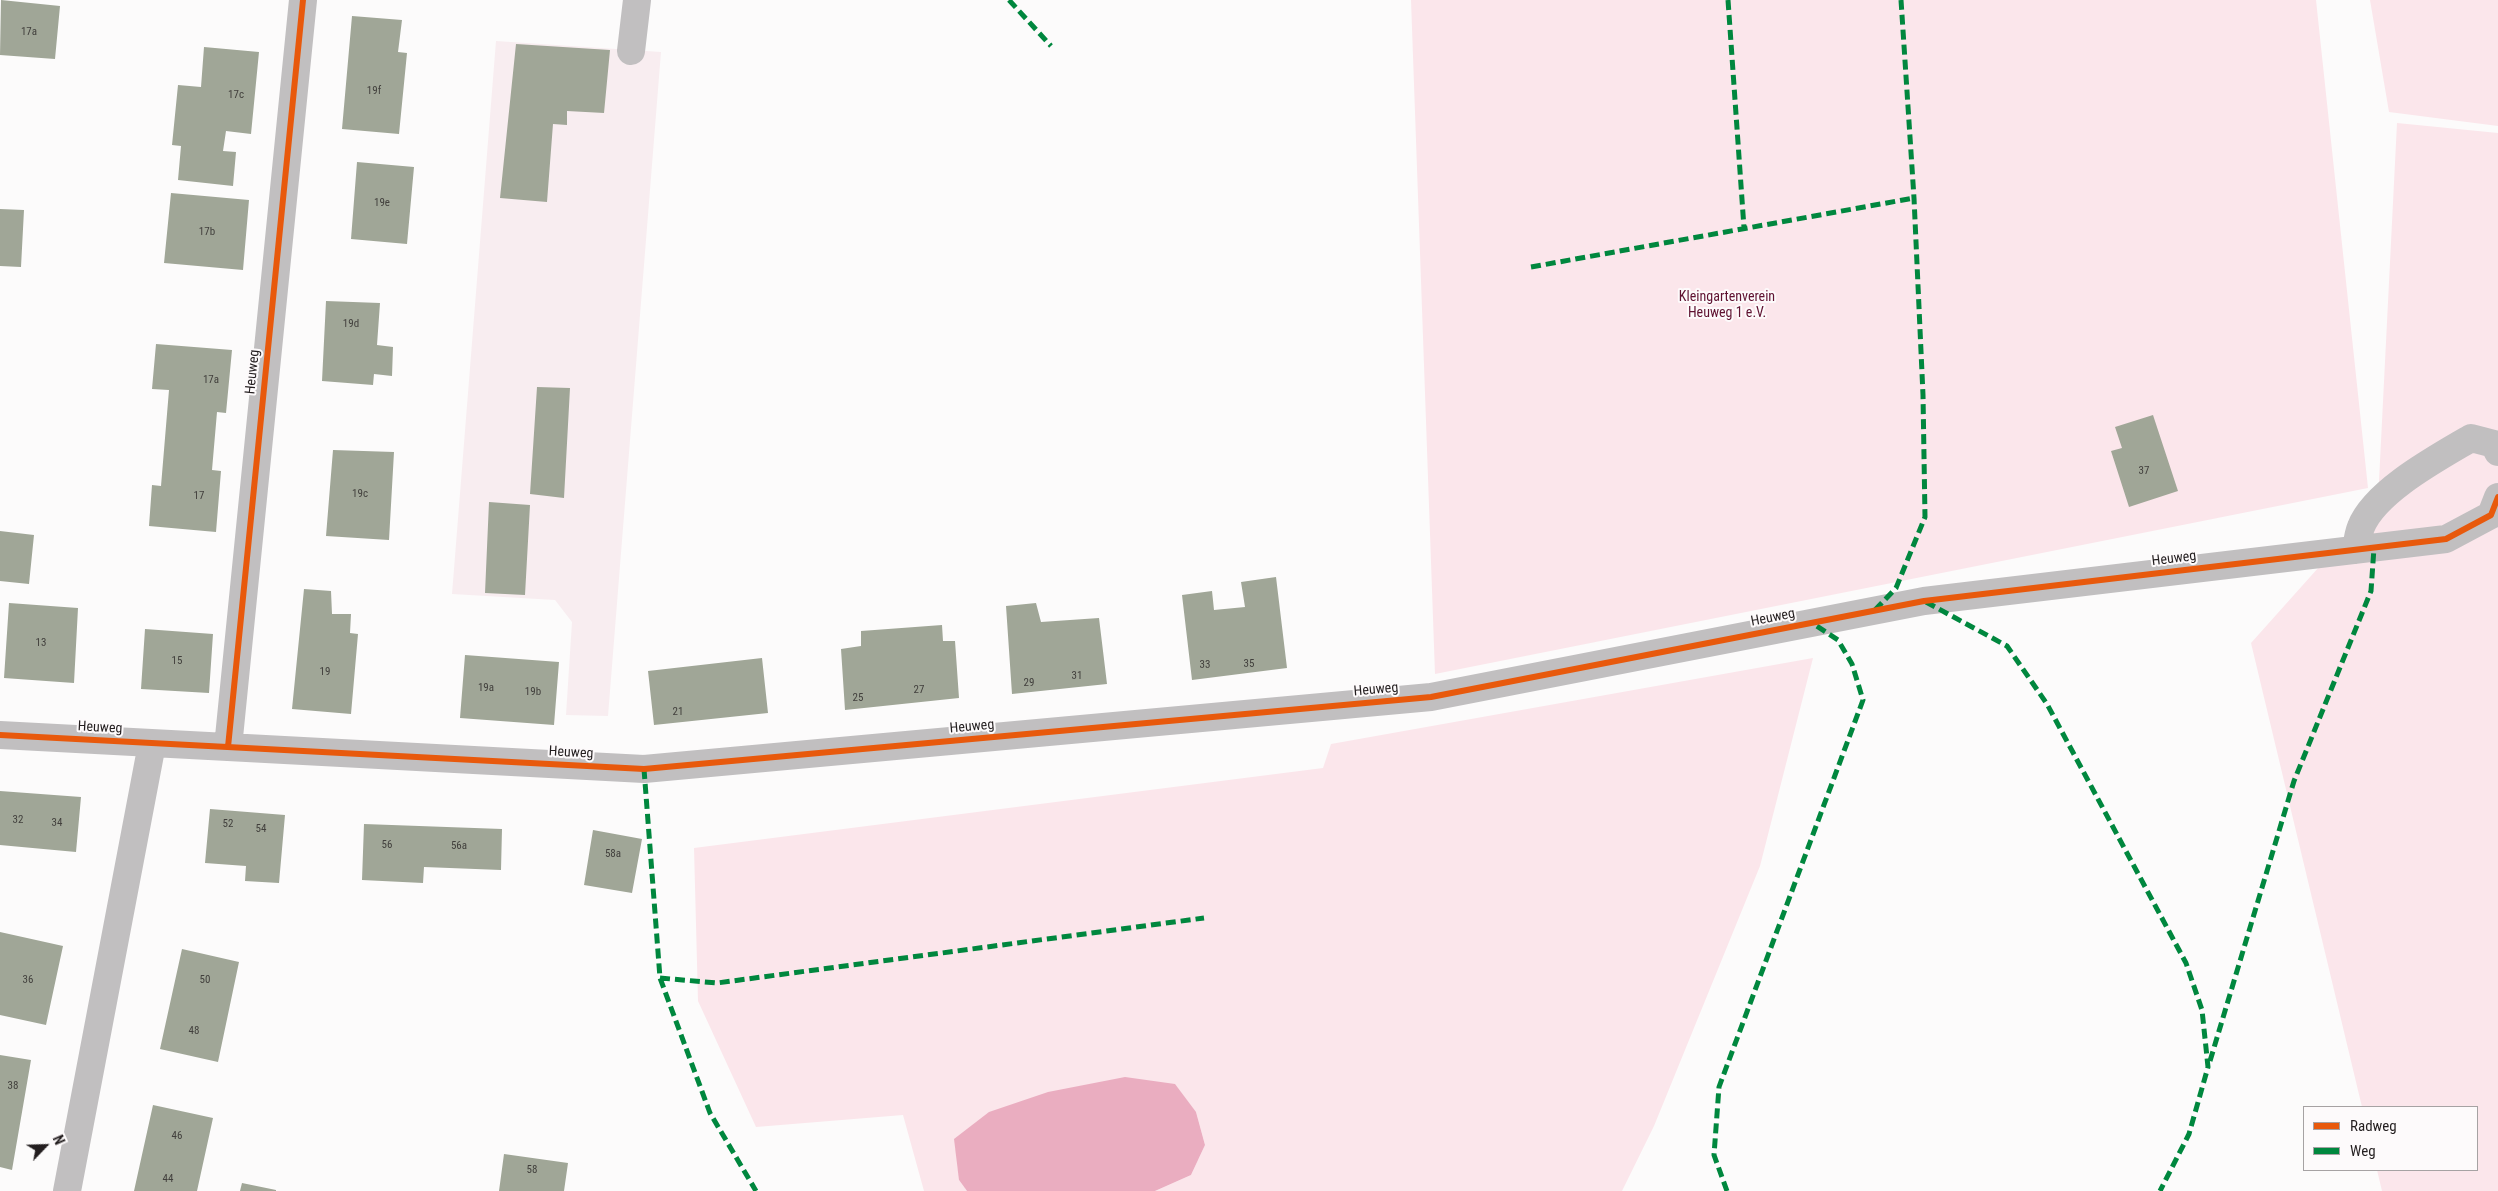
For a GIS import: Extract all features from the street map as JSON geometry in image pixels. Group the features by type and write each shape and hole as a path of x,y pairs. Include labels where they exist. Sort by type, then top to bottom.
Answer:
{"street":[{"path":"631,51 637,0"},
{"name":"Heuweg","path":"228,747 302,2"},
{"path":"2356,550 2362,526 2382,498 2427,464 2471,438 2494,444 2498,452"},
{"name":"Heuweg","path":"0,735 644,770 1402,700 1431,697 1924,601 2446,539 2491,515 2498,497"},
{"path":"67,1191 152,744"}],"shaded area":[{"path":"496,41 661,52 608,716 566,715 572,622 555,600 452,594"},
{"path":"1125,1077 1175,1084 1196,1112 1205,1145 1191,1175 1155,1191 967,1191 959,1180 954,1139 989,1112 1048,1092"}],"green space":[{"name":"Kleingartenverein Heuweg 1 e.V.","path":"1411,0 2316,0 2368,488 1435,674"},
{"path":"2370,0 2498,0 2498,126 2389,112"},
{"path":"2397,123 2498,133 2498,1191 2382,1191 2377,1171 2478,1171 2478,1106 2362,1106 2251,643 2378,501"},
{"path":"1813,658 1760,866 1654,1126 1622,1191 1155,1191 1191,1175 1205,1145 1196,1112 959,1180 967,1191 924,1191 903,1115 756,1127 698,1001 694,848 1323,768 1331,744"}],"building":[{"path":"1,0 60,6 55,59 0,55"},
{"path":"352,16 402,20 398,52 407,53 399,134 342,129"},
{"path":"516,44 610,50 604,113 567,111 567,125 553,124 547,202 500,198"},
{"path":"204,47 259,52 251,134 226,131 223,151 236,152 233,186 178,180 181,146 172,145 178,85 201,87"},
{"path":"357,162 414,167 407,244 351,239"},
{"path":"171,193 249,200 243,270 164,263"},
{"path":"0,209 24,210 21,267 0,266"},
{"path":"326,301 380,303 377,345 393,347 392,376 374,374 373,385 322,381"},
{"path":"156,344 232,350 226,413 217,412 212,470 221,471 216,532 149,526 152,485 161,486 169,390 152,389"},
{"path":"537,387 570,388 564,498 530,494"},
{"path":"2153,415 2178,491 2129,507 2111,451 2122,448 2115,427"},
{"path":"333,450 394,452 389,540 326,536"},
{"path":"489,502 530,505 525,595 485,593"},
{"path":"0,531 34,535 29,584 0,581"},
{"path":"1276,577 1287,668 1192,680 1182,595 1212,591 1214,610 1245,607 1241,582"},
{"path":"304,589 331,591 332,614 351,614 350,633 358,634 351,714 292,709"},
{"path":"9,603 78,608 74,683 4,678"},
{"path":"1036,603 1041,622 1099,618 1107,684 1012,694 1006,606"},
{"path":"942,625 943,641 955,641 959,698 845,710 841,649 861,646 861,631"},
{"path":"145,629 213,634 209,693 141,689"},
{"path":"465,655 559,662 554,725 460,718"},
{"path":"762,658 768,713 654,725 648,671"},
{"path":"0,791 81,797 76,852 0,845"},
{"path":"210,809 285,815 279,883 245,881 246,866 205,863"},
{"path":"364,824 502,829 501,870 424,867 423,883 362,880"},
{"path":"593,830 642,839 632,893 584,885"},
{"path":"0,932 63,946 46,1025 0,1015"},
{"path":"182,949 239,962 218,1062 160,1049"},
{"path":"0,1055 31,1060 12,1170 0,1167"},
{"path":"153,1105 213,1118 197,1191 134,1191"},
{"path":"504,1154 568,1163 564,1191 499,1191"},
{"path":"242,1183 276,1190 276,1191 240,1191"}],"marked path":[{"path":"1009,0 1051,46"},
{"path":"1728,0 1744,228"},
{"path":"1875,610 1896,588 1925,517 1923,395 1914,198 1901,0"},
{"path":"1531,267 1914,198"},
{"path":"2210,1061 2294,781 2371,591 2374,548"},
{"path":"1926,602 2007,646 2047,704 2186,963 2202,1010 2208,1067 2189,1134 2160,1191"},
{"path":"1727,1191 1714,1155 1719,1087 1863,700 1852,664 1838,640 1812,623"},
{"path":"644,769 660,978 710,1113 756,1191"},
{"path":"660,978 717,983 1204,918"}],"cycle path":[{"path":"228,747 303,0"},
{"path":"0,735 644,769 1431,697 1924,601 2446,539 2491,515 2498,497"}]}
